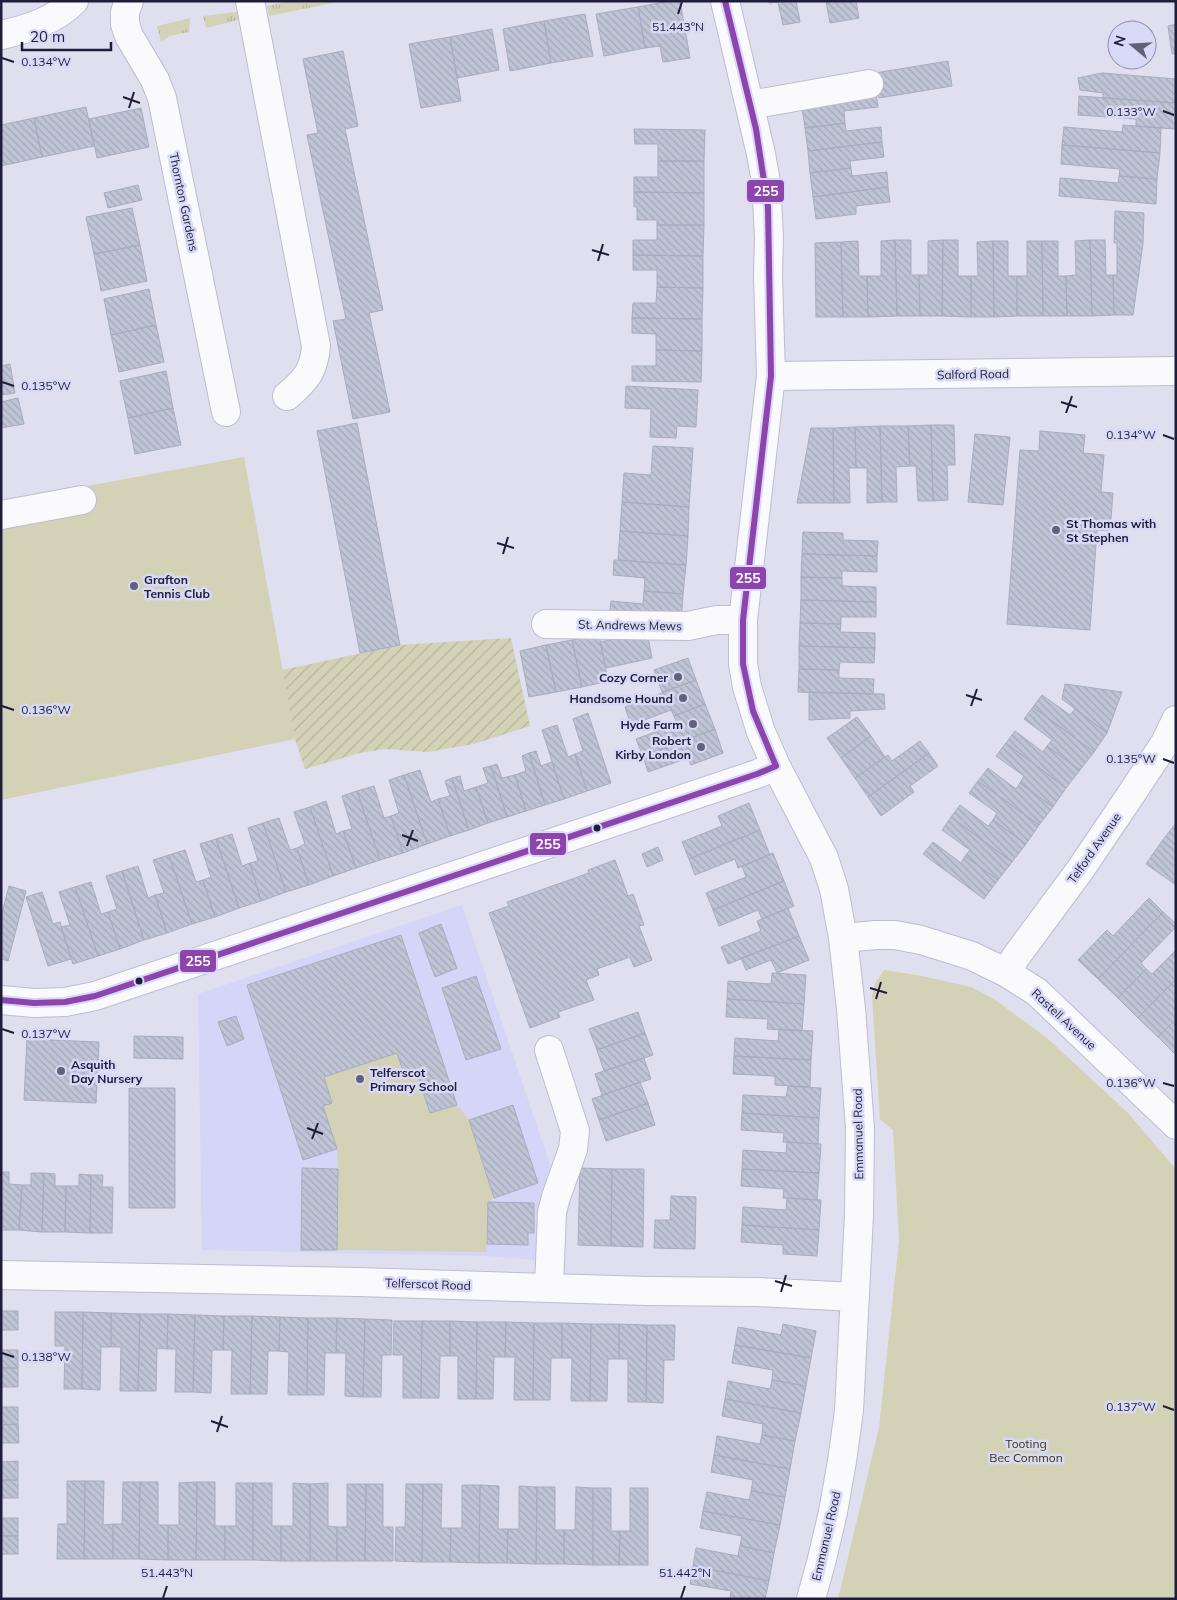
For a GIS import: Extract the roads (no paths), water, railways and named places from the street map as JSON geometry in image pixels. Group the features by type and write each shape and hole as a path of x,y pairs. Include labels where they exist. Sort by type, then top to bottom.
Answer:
{"street":[{"path":"1,35 17,32 49,20 65,10 74,1"},
{"name":"Thornton Gardens","path":"129,1 125,12 125,24 129,36 156,80 162,98 226,412"},
{"path":"250,1 316,346 314,361 309,374 300,386 288,396"},
{"name":"Emmanuel Road","path":"725,1 762,159 768,206 770,376 743,620 743,664 747,687 758,725 776,766 824,858 834,890 844,938 860,1128 859,1215 849,1410 844,1453 828,1531 811,1599"},
{"path":"750,105 870,84"},
{"name":"Salford Road","path":"770,376 1176,371"},
{"path":"1,515 82,500"},
{"name":"St. Andrews Mews","path":"546,624 688,626 717,620 743,620"},
{"name":"Telford Avenue","path":"1007,973 1015,958 1080,870 1165,744 1176,720"},
{"path":"1,1000 34,1003 65,1002 95,996 758,774 776,766"},
{"name":"Rastell Avenue","path":"844,938 886,935 921,940 972,956 1007,973 1037,992 1173,1116"},
{"path":"549,1287 552,1212 573,1149 575,1131 550,1050"},
{"name":"Telferscot Road","path":"1,1275 757,1292 855,1297"}],"place":[{"name":"St Thomas with St Stephen","path":"1056,530"},
{"name":"Grafton Tennis Club","path":"134,586"},
{"name":"Cozy Corner","path":"678,677"},
{"name":"Handsome Hound","path":"683,698"},
{"name":"Hyde Farm","path":"693,724"},
{"name":"Robert Kirby London","path":"701,747"},
{"name":"Asquith Day Nursery","path":"61,1071"},
{"name":"Telferscot Primary School","path":"360,1079"}],"park label":[{"name":"Tooting Bec Common","path":"1026,1450"}]}
